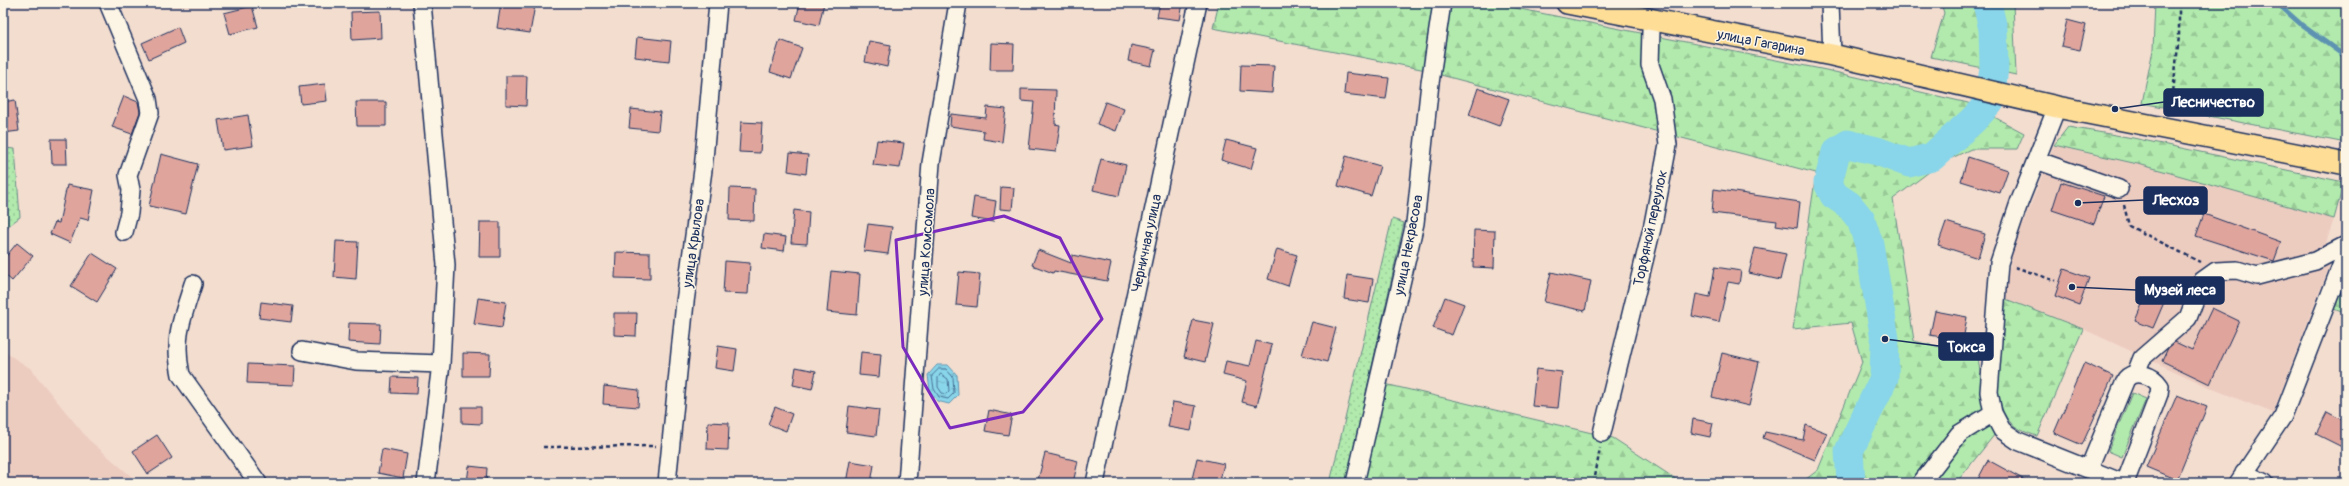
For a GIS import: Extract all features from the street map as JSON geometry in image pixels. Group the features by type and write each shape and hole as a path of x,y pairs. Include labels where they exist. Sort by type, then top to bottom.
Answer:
{"main road":[{"name":"улица Гагарина","path":"1567,3 1832,55 2009,97 2346,164"}],"street":[{"path":"108,3 148,99 150,113 128,175 131,190 129,214 124,232"},
{"path":"422,3 446,265 441,364 426,483"},
{"name":"улица Крылова","path":"667,483 685,302 703,170 718,3"},
{"name":"улица Комсомола","path":"907,483 931,164 958,3"},
{"name":"Черничная улица","path":"1095,483 1198,3"},
{"name":"улица Некрасова","path":"1355,483 1415,223 1430,83 1442,3"},
{"path":"1830,3 1832,55"},
{"name":"Торфяной переулок","path":"1602,433 1653,224 1668,145 1662,99 1650,65 1650,30 1653,21"},
{"path":"2057,107 2019,203 2000,263 1990,392 1993,413 2002,430 2018,441 2124,483 2160,386 2156,380 2136,373 2130,374 2126,379 2089,468"},
{"path":"2036,160 2119,189"},
{"path":"2136,373 2142,358 2188,318 2202,281 2216,271 2237,270 2256,276 2315,261 2346,245"},
{"path":"2265,483 2241,478 2283,416 2346,253"},
{"path":"193,284 178,331 177,356 181,375 258,483"},
{"path":"302,351 356,361 441,364"},
{"path":"1921,483 1959,434 1993,413"}],"path":[{"path":"2170,120 2177,64 2179,3"},
{"path":"2119,189 2129,226 2216,271"},
{"path":"2000,263 2056,281"},
{"path":"1594,483 1602,433"},
{"path":"543,447 670,446"}],"highlighted area":[{"path":"1004,216 1060,238 1102,319 1023,412 950,428 903,347 896,240"}],"shaded area":[{"path":"2054,145 2142,165 2334,219 2324,249 2331,260 2273,413 2213,389 2083,329 2003,298 2014,247"},
{"path":"3,351 30,368 88,439 139,483 3,483"}],"green space":[{"path":"1219,3 1436,3 1426,70 1213,28"},
{"path":"1447,3 1490,3 1826,70 1968,103 2024,133 2017,149 1971,149 1941,163 1893,199 1914,341 1978,356 1985,415 1995,434 1956,483 1801,483 1818,470 1862,362 1851,323 1793,329 1816,173 1437,74"},
{"path":"1941,3 2013,3 2016,75 1931,57 1944,13"},
{"path":"2155,3 2346,3 2346,143 2142,103 2153,50"},
{"path":"2068,127 2133,138 2344,182 2334,219 2142,165 2054,145"},
{"path":"3,148 15,149 20,217 3,230"},
{"path":"1392,219 1404,223 1346,483 1330,483"},
{"path":"2346,277 2346,314 2334,309"},
{"path":"2003,298 2083,329 2037,436 2016,427 2010,422 2003,412 1999,398 1998,363"},
{"path":"1385,384 1613,438 1682,483 1467,483 1420,478 1417,483 1363,483"},
{"path":"2132,393 2146,399 2122,457 2108,451"}],"water":[{"path":"937,365 948,365 957,375 958,395 949,404 937,401 930,391 928,375"}],"building":[{"path":"501,3 535,5 530,33 497,28"},
{"path":"800,3 824,3 819,25 796,20"},
{"path":"1160,3 1183,3 1180,20 1157,17"},
{"path":"252,6 258,27 230,34 224,13"},
{"path":"380,11 381,38 352,40 351,12"},
{"path":"2067,20 2086,25 2080,50 2061,46"},
{"path":"178,27 184,43 149,59 142,43"},
{"path":"637,37 671,41 669,61 635,57"},
{"path":"780,40 802,48 791,79 770,72"},
{"path":"869,41 891,45 887,67 865,62"},
{"path":"991,43 1014,44 1013,70 990,70"},
{"path":"1131,45 1155,50 1151,66 1128,61"},
{"path":"1241,65 1274,66 1272,93 1240,91"},
{"path":"1346,73 1389,78 1386,99 1344,94"},
{"path":"506,76 527,76 526,106 506,105"},
{"path":"325,84 327,101 301,104 299,87"},
{"path":"1478,88 1509,99 1499,126 1469,115"},
{"path":"1021,89 1056,90 1055,124 1060,125 1056,152 1029,149 1034,102 1021,101"},
{"path":"124,96 138,102 140,112 132,134 112,127"},
{"path":"15,100 19,131 3,133 3,102"},
{"path":"356,102 386,102 386,126 357,126"},
{"path":"1105,102 1124,109 1116,131 1097,124"},
{"path":"987,107 1006,109 1002,142 983,139 984,131 950,126 951,114 986,118"},
{"path":"631,109 660,112 658,131 629,128"},
{"path":"248,115 253,146 223,150 218,120"},
{"path":"741,122 762,123 760,153 739,152"},
{"path":"51,139 66,139 67,164 52,164"},
{"path":"877,140 904,143 900,168 873,165"},
{"path":"1226,140 1257,148 1251,169 1221,160"},
{"path":"790,153 808,155 806,174 788,171"},
{"path":"161,154 198,164 186,214 149,206"},
{"path":"1346,156 1380,166 1371,196 1338,186"},
{"path":"1968,157 2008,170 2000,193 1961,181"},
{"path":"1101,159 1126,165 1119,196 1093,190"},
{"path":"2061,182 2104,196 2094,224 2052,210"},
{"path":"67,185 94,190 88,220 80,218 70,243 50,234 55,222 59,223"},
{"path":"1001,187 1014,188 1012,210 1000,209"},
{"path":"730,188 755,189 754,221 729,220"},
{"path":"1714,189 1800,202 1797,228 1776,225 1777,221 1712,213"},
{"path":"974,197 996,201 993,222 971,218"},
{"path":"794,210 809,212 807,244 791,243"},
{"path":"2204,214 2281,242 2274,261 2196,236"},
{"path":"480,222 500,222 500,257 479,257"},
{"path":"1946,222 1985,234 1978,258 1938,245"},
{"path":"868,224 892,227 888,254 864,251"},
{"path":"1474,230 1495,231 1494,268 1473,267"},
{"path":"764,234 786,237 784,251 762,248"},
{"path":"336,241 358,242 356,279 334,277"},
{"path":"17,243 33,256 12,281 3,273 3,260"},
{"path":"1755,248 1786,254 1780,280 1749,273"},
{"path":"1277,249 1297,255 1288,286 1268,279"},
{"path":"1038,250 1071,263 1072,255 1111,263 1107,281 1054,271 1053,273 1032,265"},
{"path":"616,252 650,253 650,279 615,278"},
{"path":"92,253 117,269 97,302 71,286"},
{"path":"725,261 750,263 748,294 723,293"},
{"path":"1715,267 1741,271 1739,284 1728,282 1719,322 1692,316 1696,294 1710,297"},
{"path":"2064,269 2089,278 2079,305 2055,296"},
{"path":"831,271 860,274 857,315 827,312"},
{"path":"959,272 980,274 977,307 956,305"},
{"path":"1551,272 1591,281 1585,311 1544,302"},
{"path":"1347,275 1373,279 1369,303 1344,299"},
{"path":"2153,278 2171,286 2153,328 2135,321"},
{"path":"1445,297 1464,304 1452,335 1433,328"},
{"path":"478,298 506,302 502,328 474,324"},
{"path":"261,302 293,306 291,322 259,318"},
{"path":"2212,308 2239,321 2210,384 2162,361 2168,348 2175,342 2192,350"},
{"path":"1935,311 1967,317 1963,341 1930,335"},
{"path":"614,313 637,313 636,336 614,335"},
{"path":"1193,320 1214,324 1205,362 1184,357"},
{"path":"1312,322 1336,328 1327,362 1302,355"},
{"path":"349,323 381,324 380,344 348,342"},
{"path":"1256,341 1272,345 1257,406 1242,402 1247,381 1223,375 1226,361 1250,366"},
{"path":"718,346 737,349 734,371 715,368"},
{"path":"861,352 881,354 879,377 859,375"},
{"path":"463,353 490,354 489,376 463,376"},
{"path":"1722,353 1759,362 1749,406 1712,397"},
{"path":"2084,363 2113,376 2082,445 2054,433"},
{"path":"248,364 295,366 294,385 247,383"},
{"path":"796,367 816,371 812,389 793,385"},
{"path":"1536,369 1562,372 1558,408 1532,406"},
{"path":"392,377 418,378 417,394 391,393"},
{"path":"604,386 639,390 638,407 603,404"},
{"path":"2177,395 2207,407 2177,480 2146,467"},
{"path":"1173,402 1196,406 1191,431 1168,427"},
{"path":"849,406 879,410 876,436 846,432"},
{"path":"462,407 481,407 481,424 462,423"},
{"path":"775,407 792,414 786,431 768,424"},
{"path":"989,410 1012,415 1008,435 985,431"},
{"path":"2327,412 2346,422 2346,449 2316,434"},
{"path":"1693,419 1713,423 1710,437 1691,433"},
{"path":"708,422 729,423 728,450 707,449"},
{"path":"1806,425 1827,433 1815,460 1763,438 1765,432 1803,440"},
{"path":"157,435 172,458 148,474 133,451"},
{"path":"382,449 407,454 403,478 378,473"},
{"path":"1045,453 1078,461 1073,483 1049,483 1038,480"},
{"path":"1197,458 1224,464 1219,483 1191,483"},
{"path":"1988,460 2030,483 1976,483"},
{"path":"850,461 874,465 871,483 846,483"},
{"path":"469,466 487,468 486,483 467,483"}],"waterway":[{"path":"1851,483 1849,451 1884,378 1885,339 1869,244 1861,220 1849,205 1834,195 1828,183 1836,152 1848,144 1877,151 1909,163 1932,157 1972,121 1990,102 1994,67 1993,29 1987,3"},
{"path":"2277,3 2303,26 2346,57"}],"place":[{"name":"Лесничество","path":"2115,109"},
{"name":"Лесхоз","path":"2078,203"},
{"name":"Музей леса","path":"2072,287"},
{"name":"Токса","path":"1885,339"}]}
